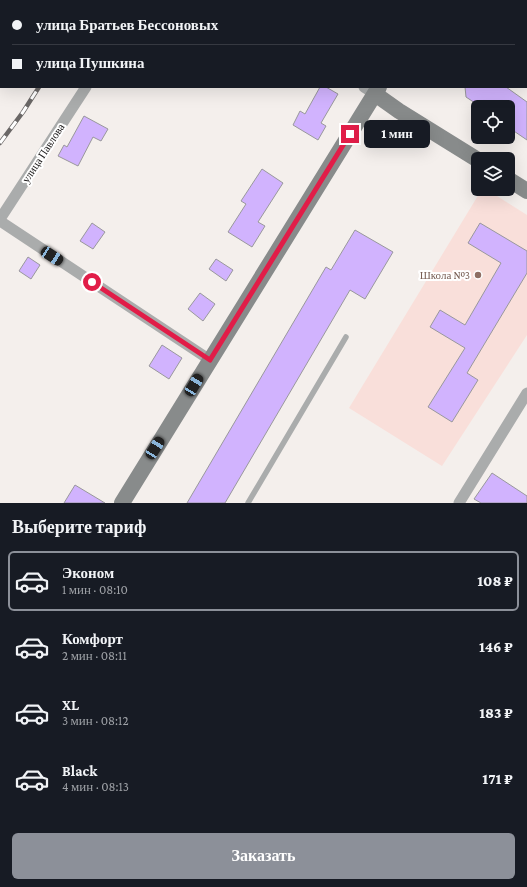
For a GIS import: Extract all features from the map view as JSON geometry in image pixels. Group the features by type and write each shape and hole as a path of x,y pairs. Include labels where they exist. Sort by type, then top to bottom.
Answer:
{"street":[{"name":"улица Павлова","path":"0,220 85,88"},
{"path":"126,502 373,89 398,111 471,156"},
{"path":"515,183 527,191"},
{"path":"0,220 210,360"},
{"path":"459,503 527,393"}],"lane":[{"path":"248,503 346,337"}],"shaded area":[{"name":"Школа №3","path":"478,196 497,196 527,215 527,335 442,466 349,408"}],"building":[{"path":"319,88 328,88 338,94 321,123 326,126 318,140 293,125 300,111 305,114"},
{"path":"465,88 507,88 527,102 527,140 515,132 515,100 471,100 466,97"},
{"path":"84,116 108,129 101,141 93,137 78,166 58,156 64,145 67,147"},
{"path":"262,169 283,183 258,222 265,226 252,247 228,232 246,204 241,201"},
{"path":"92,223 105,232 93,249 80,241"},
{"path":"480,223 527,251 527,273 467,373 478,380 452,422 428,407 465,348 430,327 440,310 465,325 501,263 468,243"},
{"path":"355,230 393,252 365,299 350,290 225,503 187,503 326,267 331,270"},
{"path":"28,257 40,265 31,279 19,271"},
{"path":"216,259 233,270 226,281 209,269"},
{"path":"200,293 215,304 203,321 188,309"},
{"path":"162,345 182,358 169,379 149,366"},
{"path":"492,473 527,496 527,503 481,503 474,499"},
{"path":"75,485 105,503 64,503"}],"railway":[{"path":"0,143 38,88"}],"place":[{"name":"Школа №3","path":"478,275"}],"route":[{"path":"92,282 210,360 350,134"}]}
